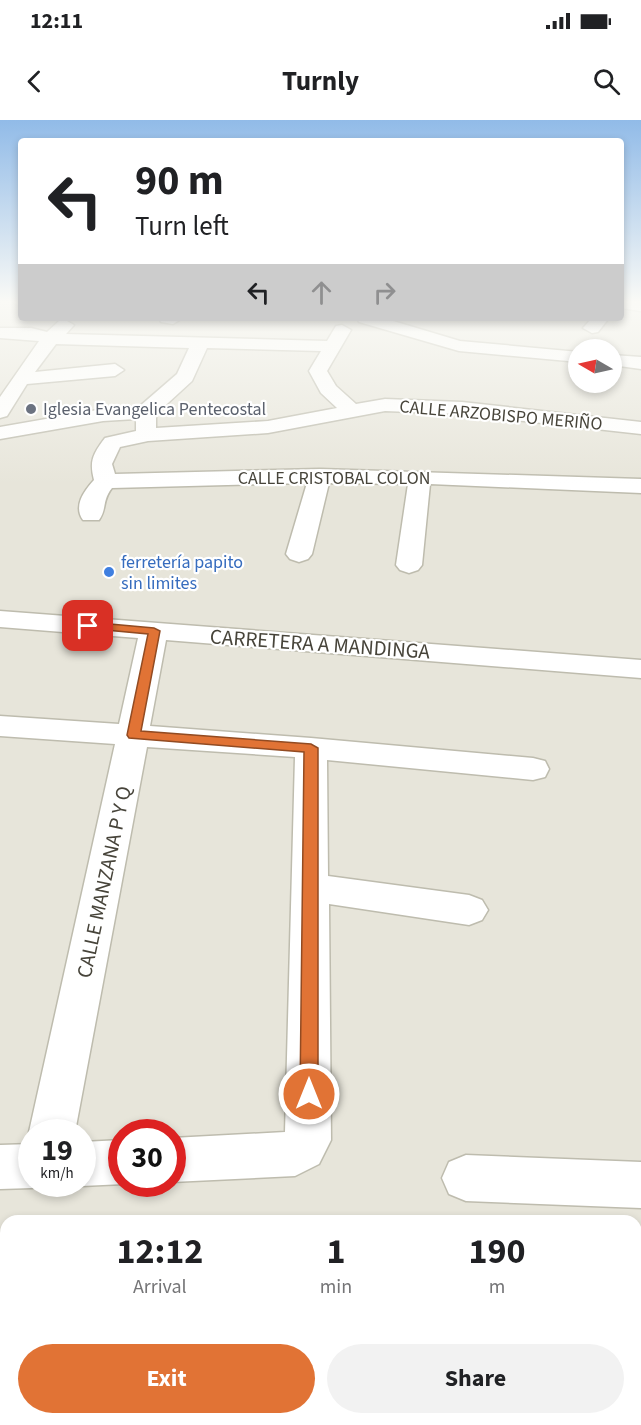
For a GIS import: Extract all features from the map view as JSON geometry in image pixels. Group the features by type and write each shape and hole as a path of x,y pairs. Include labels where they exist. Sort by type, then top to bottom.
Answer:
{"street":[{"path":"0,411 33,362"},
{"path":"0,433 103,415 146,412 185,377 192,362"},
{"path":"323,362 318,371 328,389 351,411"},
{"path":"21,379 115,370"},
{"name":"CALLE ARZOBISPO MERIÑO","path":"148,435 268,427 385,405 407,404 641,428"},
{"path":"91,515 92,498 105,481 101,464 112,442 148,435 145,434 146,412"},
{"path":"299,554 320,476"},
{"name":"CALLE CRISTOBAL COLON","path":"105,481 320,476 420,477 641,486"},
{"path":"409,565 420,477"},
{"name":"CARRETERA A MANDINGA","path":"0,619 641,669"},
{"name":"CALLE MANZANA P Y Q","path":"55,1119 154,631"},
{"path":"0,726 311,748 533,769"},
{"path":"186,1159 295,1154 303,1149 308,1140 311,748"},
{"path":"311,887 469,910"},
{"path":"0,1167 18,1166"},
{"path":"466,1178 641,1185"}],"shaded area":[{"path":"0,362 568,362 568,393 622,393 622,362 641,362 641,1215 0,1215"}],"place":[{"name":"Iglesia Evangelica Pentecostal","path":"31,409"},
{"name":"ferretería papito sin limites","path":"109,572"}],"route":[{"path":"88,626 154,631 134,735 311,748 309,1094"}]}
